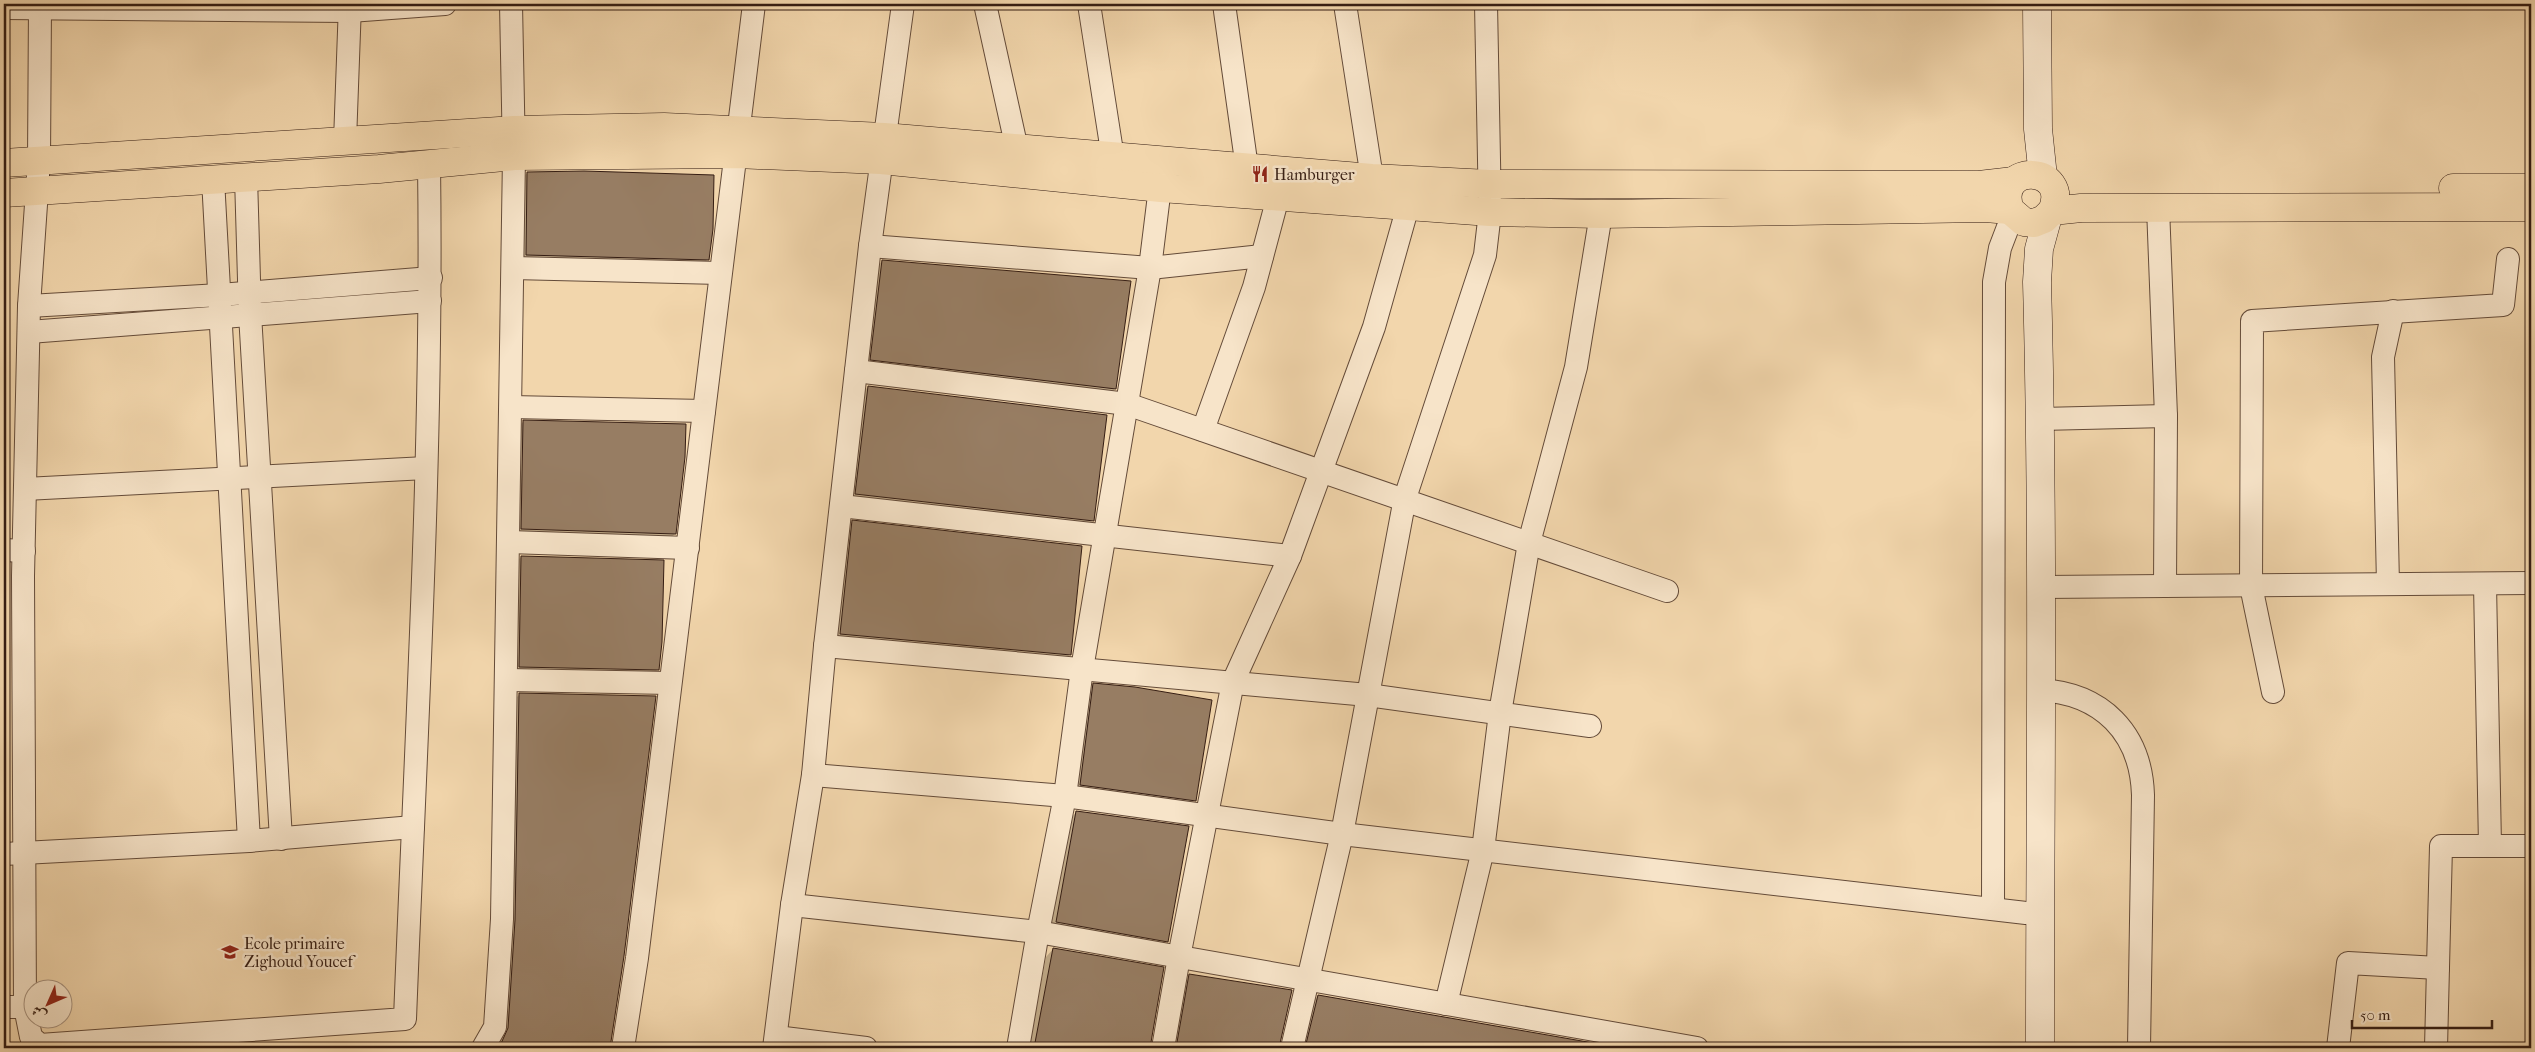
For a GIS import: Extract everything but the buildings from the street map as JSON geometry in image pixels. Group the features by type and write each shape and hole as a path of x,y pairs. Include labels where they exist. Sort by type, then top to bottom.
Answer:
{"main road":[{"path":"4,193 379,169 429,163 592,127 737,141 883,149 1017,149 1372,178 1860,197 1985,208 2013,214 2024,222 2034,223 2050,214 2081,208 2531,207"},
{"path":"4,163 345,141 514,143"},
{"path":"883,149 1161,188 1490,212 1602,214 1860,197 2032,179 2069,188 2092,190 2531,188"},
{"path":"2032,179 2055,197 2050,214"},
{"path":"2013,214 2007,195 2032,179"}],"street":[{"path":"4,8 350,7 445,4"},
{"path":"484,1048 495,1027 500,949 513,268 514,143 511,4"},
{"path":"623,1048 637,958 754,4"},
{"path":"866,1048 775,1043 792,905 813,776 825,646 870,246 902,4"},
{"path":"985,4 1017,149"},
{"path":"1088,4 1113,158"},
{"path":"1224,4 1247,168"},
{"path":"1345,4 1372,178"},
{"path":"1292,1048 1342,834 1405,498 1485,255 1490,212 1486,4"},
{"path":"2023,4 2024,141 2032,179"},
{"path":"2032,179 2038,129 2037,4"},
{"path":"40,7 39,161 30,306 25,489 14,551 14,1007 31,1038 40,1046 405,1019 426,468 431,278 429,163"},
{"path":"345,141 350,7"},
{"path":"1018,1048 1038,932 1065,796 1082,669 1150,268 1163,160"},
{"path":"246,177 250,314 261,478 280,839"},
{"path":"213,179 249,842"},
{"path":"1203,430 1254,287 1278,196"},
{"path":"1163,1048 1206,815 1233,682 1290,556 1320,470 1374,328 1408,206"},
{"path":"2158,207 2166,416 2165,586"},
{"path":"1446,1004 1483,850 1500,713 1529,542 1576,367 1602,214"},
{"path":"1993,909 1994,282 2000,248 2013,214"},
{"path":"2013,214 2021,238 2025,288 2025,1048"},
{"path":"2040,1048 2039,690 2042,587 2041,419 2037,265 2050,214"},
{"path":"870,246 1150,268 1262,256"},
{"path":"2273,692 2251,586 2252,321 2503,305 2508,259"},
{"path":"513,268 720,273"},
{"path":"29,332 220,306 250,291 431,278"},
{"path":"30,306 220,306 250,314 430,301"},
{"path":"2388,584 2383,357 2393,312"},
{"path":"856,371 1127,404 1405,498 1667,591"},
{"path":"511,407 704,411"},
{"path":"2041,419 2166,416"},
{"path":"25,489 229,480 426,468"},
{"path":"841,506 1290,556"},
{"path":"509,542 688,548"},
{"path":"2042,587 2531,583"},
{"path":"2485,584 2490,846"},
{"path":"825,646 1368,695 1590,726"},
{"path":"506,680 670,682"},
{"path":"2039,690 2058,691 2076,695 2108,714 2131,742 2138,759 2143,795 2139,1048"},
{"path":"813,776 1065,796 1342,834 2026,913"},
{"path":"14,853 249,842 413,826"},
{"path":"2436,1048 2441,846 2531,846"},
{"path":"792,905 1038,932 1446,1004 1632,1042 1698,1048"},
{"path":"2338,1048 2348,962 2438,968"}],"place":[{"name":"Hamburger","path":"1260,174"},
{"name":"Ecole primaire Zighoud Youcef","path":"230,952"}]}
